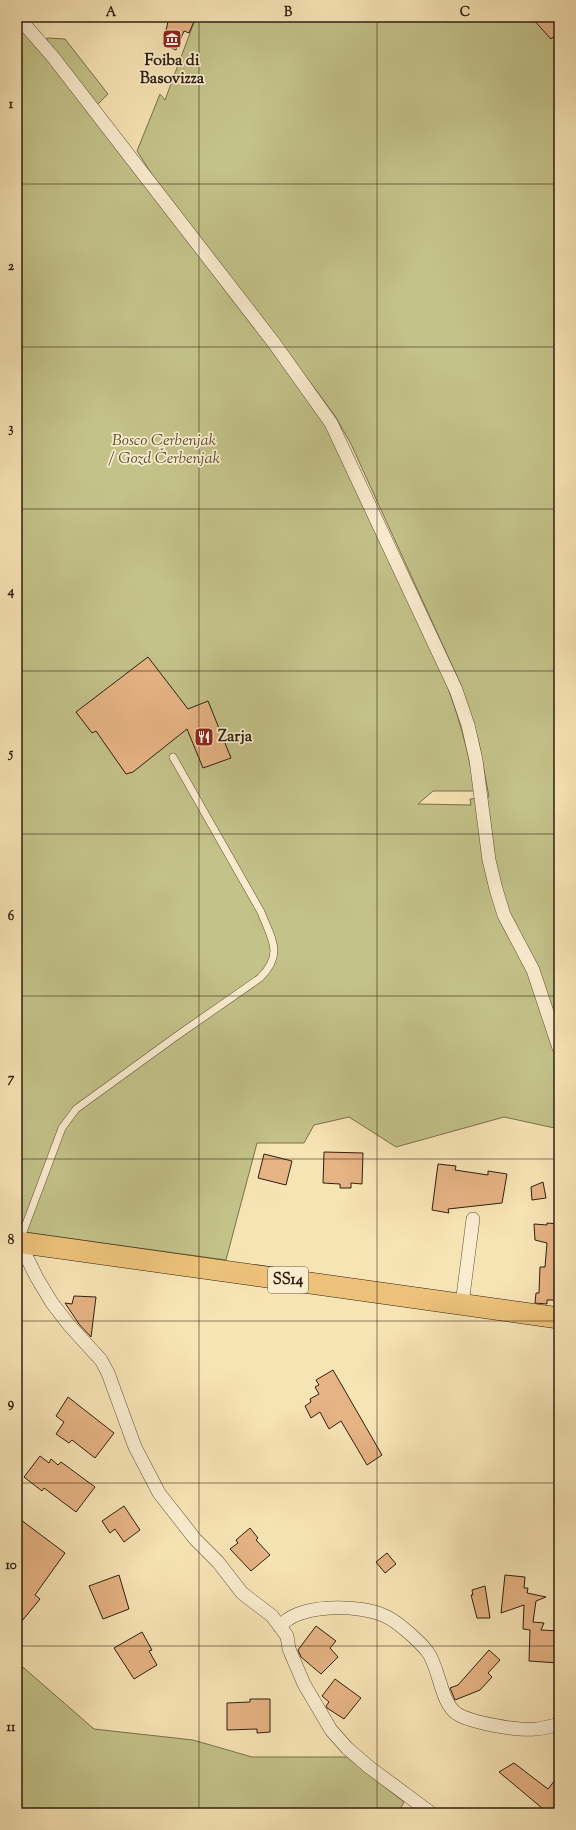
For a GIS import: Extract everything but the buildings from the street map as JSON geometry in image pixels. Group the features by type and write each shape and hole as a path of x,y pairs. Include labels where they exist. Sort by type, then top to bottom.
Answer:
{"main road":[{"name":"SS14","path":"18,1242 559,1318"}],"street":[{"path":"18,17 52,57 274,343 331,423 456,690 470,732 482,796 489,860 496,889 504,914 533,970 559,1048"},
{"path":"462,1304 473,1219"},
{"path":"18,1242 52,1303 69,1325 101,1360 108,1373 136,1447 159,1493 195,1539 218,1562 242,1593 272,1616 287,1636 289,1649 304,1684 331,1730 347,1748 369,1767 431,1813"},
{"path":"280,1627 284,1621 292,1616 325,1609 350,1608 386,1616 426,1650 433,1660 450,1708 458,1714 490,1724 535,1730 559,1724"}],"lane":[{"path":"18,1242 62,1128 76,1109 165,1044 260,978 270,968 275,954 272,939 261,912 173,757"}],"green space":[{"name":"Bosco Cerbenjak / Gozd Čerbenjak","path":"196,17 559,17 559,1129 504,1117 396,1147 349,1117 314,1125 304,1143 257,1143 226,1260 17,1231 17,24 54,68 304,392 327,426 422,625 454,705 469,761 475,791 433,791 418,804 471,805 470,799 489,797 479,743 461,685 351,444 335,416 164,193 137,151 160,94 165,100"},
{"path":"47,38 65,39 108,94 97,105 47,41"},
{"path":"17,1662 94,1729 193,1740 252,1757 347,1757 404,1802 398,1813 17,1813"}],"place":[{"name":"Foiba di Basovizza","path":"172,39"},
{"name":"Zarja","path":"204,737"}]}
